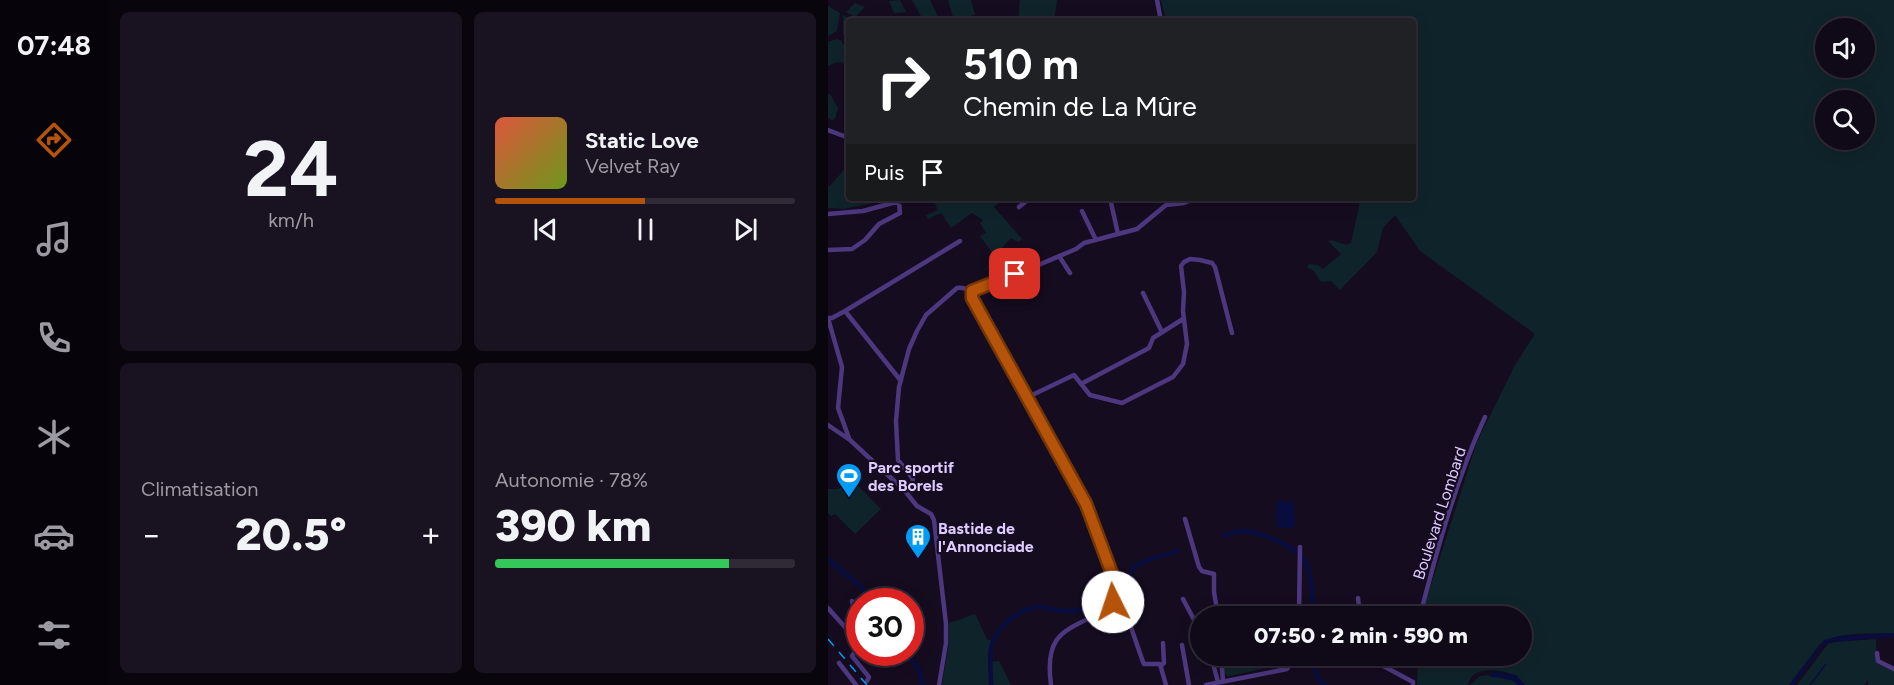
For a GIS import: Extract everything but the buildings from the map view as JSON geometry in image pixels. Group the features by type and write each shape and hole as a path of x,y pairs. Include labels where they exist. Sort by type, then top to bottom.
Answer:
{"street":[{"path":"1157,0 1160,18"},
{"path":"828,130 846,137"},
{"path":"828,214 863,211 902,201"},
{"path":"1019,207 1026,201"},
{"path":"1111,201 1118,234"},
{"path":"905,491 913,482 898,460 897,405 901,381 913,340 926,315 957,288 962,287 972,291 1059,256 1084,243 1137,229 1166,205 1187,201"},
{"path":"828,250 845,250 860,244 879,224 900,213 899,202"},
{"path":"1082,211 1096,240"},
{"path":"850,440 838,408 842,367 828,318 845,311 960,241"},
{"path":"1059,256 1070,273"},
{"path":"1028,397 1074,375 1090,395 1122,403 1173,377 1183,364 1186,353 1181,266 1184,261 1190,259 1212,263 1215,267 1232,333"},
{"path":"972,291 972,298 1086,504 1114,579 1116,591 1113,602 1108,608 1067,629 1052,645 1048,664 1051,685"},
{"path":"1143,293 1162,332"},
{"path":"845,311 901,381"},
{"path":"1081,384 1149,348 1153,338 1183,319"},
{"name":"Boulevard Lombard","path":"1423,606 1451,508 1485,417"},
{"path":"828,425 850,440 905,491 917,506 931,514 946,624 946,643 939,685"},
{"path":"1185,519 1199,567 1203,571 1214,574 1216,606"},
{"path":"1299,606 1300,547"},
{"path":"1116,591 1122,598 1144,664 1161,666"},
{"path":"1358,598 1359,606"},
{"path":"1183,599 1190,612"},
{"path":"828,608 845,626"},
{"path":"1163,643 1164,663 1161,666 1166,685"},
{"path":"1182,645 1189,685"},
{"path":"1878,653 1878,661 1894,669"},
{"path":"839,663 856,685"},
{"path":"860,666 869,677 867,681"},
{"path":"1214,666 1220,682"},
{"path":"1220,682 1221,666"},
{"path":"1206,685 1287,669 1289,666"},
{"path":"1384,666 1404,676 1413,682 1413,685"}],"shaded area":[{"path":"900,0 906,12 894,13 889,1"},
{"path":"912,0 930,0 939,18 917,18 921,16"},
{"path":"948,0 971,0 975,15 953,18"},
{"path":"1020,0 1057,0 1054,18 1018,18"},
{"path":"1161,0 1894,0 1894,633 1855,634 1827,640 1820,644 1789,685 1525,685 1515,676 1492,670 1472,676 1468,685 1417,685 1418,666 1532,666 1532,606 1424,606 1477,442 1515,365 1535,334 1420,251 1395,215 1383,228 1377,252 1340,290 1331,281 1321,282 1314,271 1307,267 1309,264 1317,265 1323,269 1341,254 1328,241 1332,240 1346,245 1351,243 1360,201 1416,201 1416,18 1165,18"},
{"path":"855,3 865,7 855,17 846,12"},
{"path":"828,6 840,13 837,31 828,36"},
{"path":"843,15 848,18 846,18 846,39 843,34"},
{"path":"837,39 846,45 845,63 837,62 828,66 828,42"},
{"path":"830,94 838,108 835,119 832,120 828,118 828,95"},
{"path":"846,167 846,201 881,201 844,209 828,208 828,185 830,186"},
{"path":"938,201 1001,201 994,207 1022,239 1018,242 1011,238 1002,248 1004,258 983,271 996,258 980,236 986,233 980,223 983,220 972,213 951,228 941,213 928,219 926,215 938,210 935,204"},
{"name":"Parc sportif des Borels","path":"851,482 856,484 881,509 855,534 835,514 831,516 828,513 828,489 838,489"},
{"path":"1280,500 1294,503 1295,525 1293,528 1277,528 1277,502"},
{"path":"975,614 987,639 994,642 991,649 991,662 999,661 1011,685 942,685 949,643 949,623"},
{"path":"1894,633 1894,637 1830,642 1822,647 1794,685 1789,685 1824,640 1839,636"},
{"path":"1876,639 1876,661 1894,671 1894,685 1868,685 1868,680 1864,685 1797,685 1828,644"},
{"path":"1223,666 1276,666 1229,676 1224,674"},
{"path":"1491,671 1516,675 1525,685 1518,685 1506,678 1491,677"},
{"path":"1488,675 1514,681 1518,685 1470,685 1480,676"}],"waterway":[{"path":"1224,536 1240,531 1250,532 1269,537 1296,552 1303,558 1309,571 1313,606"},
{"path":"991,685 991,648 997,633 1008,621 1022,611 1037,607 1076,611 1103,603 1127,591 1132,570 1138,564 1178,551"},
{"path":"828,559 862,588"},
{"path":"1810,685 1826,664"},
{"path":"916,666 923,685"},
{"path":"1316,666 1317,676 1326,685"}],"railway":[{"path":"828,639 867,685"}],"place":[{"name":"Parc sportif des Borels","path":"849,499"},
{"name":"Bastide de l'Annonciade","path":"918,560"}],"route":[{"path":"1015,274 977,291 972,291 972,298 1086,504 1114,579 1113,602"}]}
